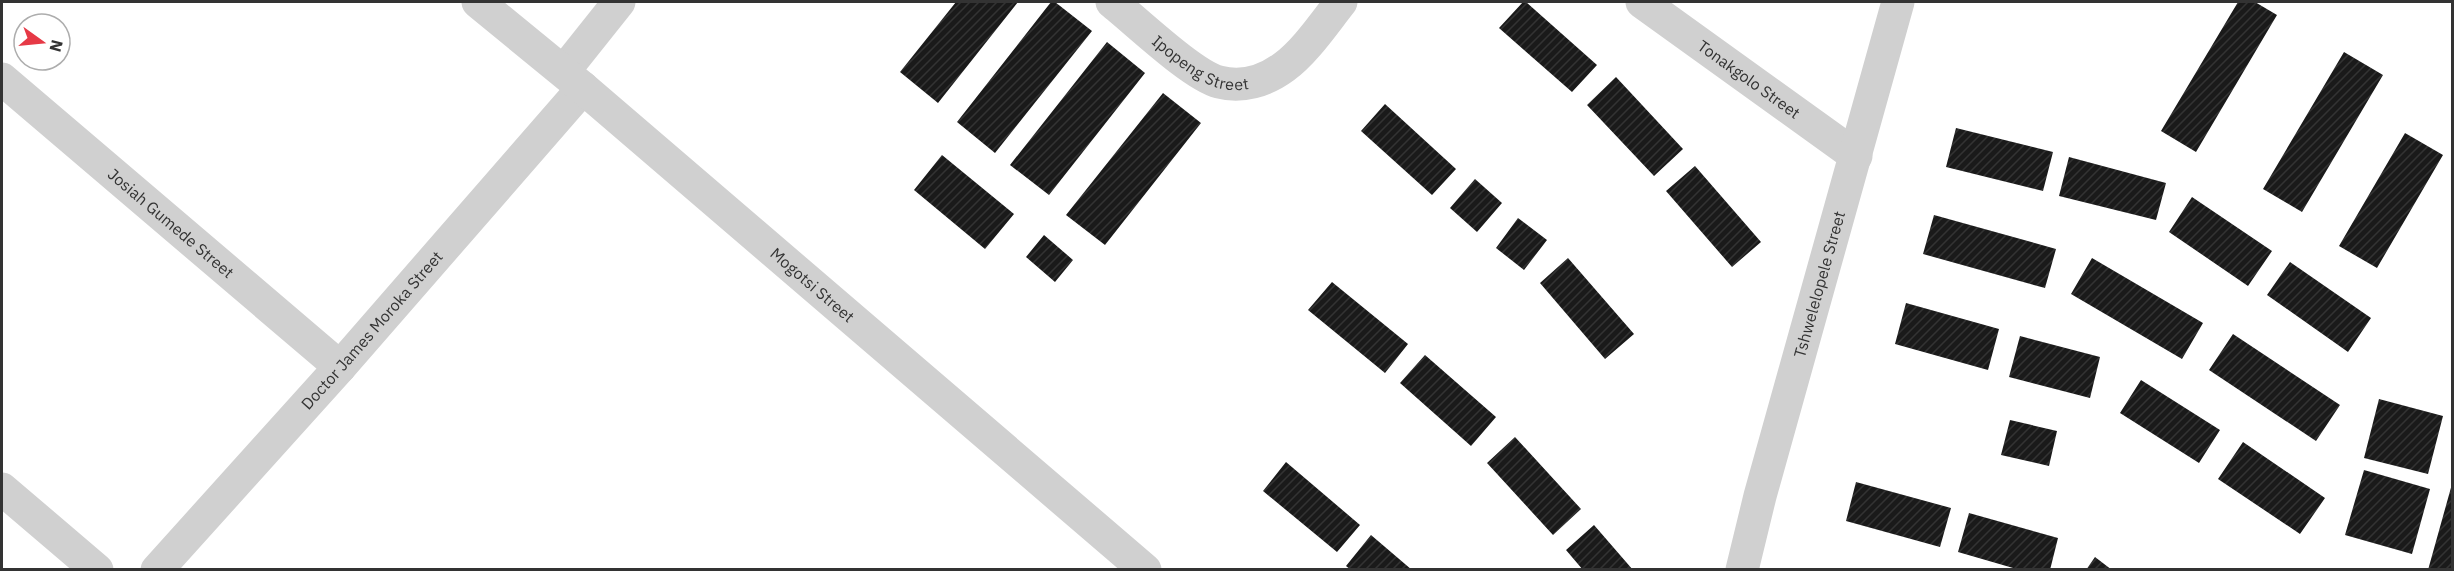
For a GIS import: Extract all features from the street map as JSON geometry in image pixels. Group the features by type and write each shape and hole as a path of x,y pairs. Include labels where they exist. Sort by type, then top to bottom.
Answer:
{"street":[{"name":"Mogotsi Street","path":"478,2 573,80 1145,570"},
{"path":"573,80 619,2"},
{"name":"Ipopeng Street","path":"1112,2 1200,72 1216,81 1232,84 1258,82 1285,67 1341,2"},
{"name":"Tonakgolo Street","path":"1642,2 1856,156"},
{"name":"Tshwelelopele Street","path":"1742,570 1760,496 1899,2"},
{"name":"Josiah Gumede Street","path":"2,79 340,367"},
{"name":"Doctor James Moroka Street","path":"157,570 340,367 573,80"},
{"path":"2,489 97,570"}],"building":[{"path":"956,2 1018,2 938,103 900,72"},
{"path":"1051,2 1055,2 1092,31 995,153 957,122"},
{"path":"1523,2 1526,2 1597,65 1572,92 1499,28"},
{"path":"2238,2 2255,2 2277,15 2196,152 2161,131"},
{"path":"1107,42 1145,73 1049,195 1010,165"},
{"path":"2344,52 2383,75 2302,212 2263,189"},
{"path":"1616,77 1683,149 1654,176 1587,105"},
{"path":"1163,93 1201,123 1105,245 1066,215"},
{"path":"1385,104 1456,169 1432,195 1361,131"},
{"path":"1956,128 2053,152 2043,191 1946,167"},
{"path":"2405,133 2443,155 2377,268 2339,246"},
{"path":"942,155 1014,214 985,249 914,190"},
{"path":"2069,157 2166,183 2156,220 2059,196"},
{"path":"1695,166 1761,242 1732,267 1666,191"},
{"path":"1475,179 1502,203 1477,232 1450,208"},
{"path":"2192,197 2272,251 2248,286 2169,232"},
{"path":"1934,215 2056,249 2045,288 1923,254"},
{"path":"1518,218 1547,240 1524,270 1496,248"},
{"path":"1044,235 1073,260 1055,282 1026,257"},
{"path":"1568,258 1634,334 1605,359 1540,283"},
{"path":"2092,258 2203,323 2182,359 2071,294"},
{"path":"2290,262 2371,318 2348,352 2267,295"},
{"path":"1332,282 1408,344 1385,373 1308,310"},
{"path":"1906,303 1999,329 1988,370 1895,344"},
{"path":"2233,334 2340,405 2316,441 2209,370"},
{"path":"2020,336 2100,357 2090,398 2009,377"},
{"path":"1425,355 1496,417 1471,446 1400,383"},
{"path":"2141,380 2220,430 2199,463 2120,413"},
{"path":"2379,399 2443,416 2428,474 2364,458"},
{"path":"2010,420 2057,431 2049,466 2001,455"},
{"path":"1515,437 1581,509 1553,535 1487,463"},
{"path":"2243,442 2325,498 2300,534 2218,479"},
{"path":"1286,462 1360,525 1337,552 1263,491"},
{"path":"2364,470 2430,489 2412,554 2345,535"},
{"path":"1856,482 1951,508 1940,547 1846,521"},
{"path":"2452,484 2452,570 2428,570"},
{"path":"1969,513 2058,538 2050,570 2020,570 1958,552"},
{"path":"1594,525 1633,570 1583,570 1566,550"},
{"path":"1371,535 1412,570 1351,570 1346,566"},
{"path":"2095,557 2112,570 2086,570"}]}
